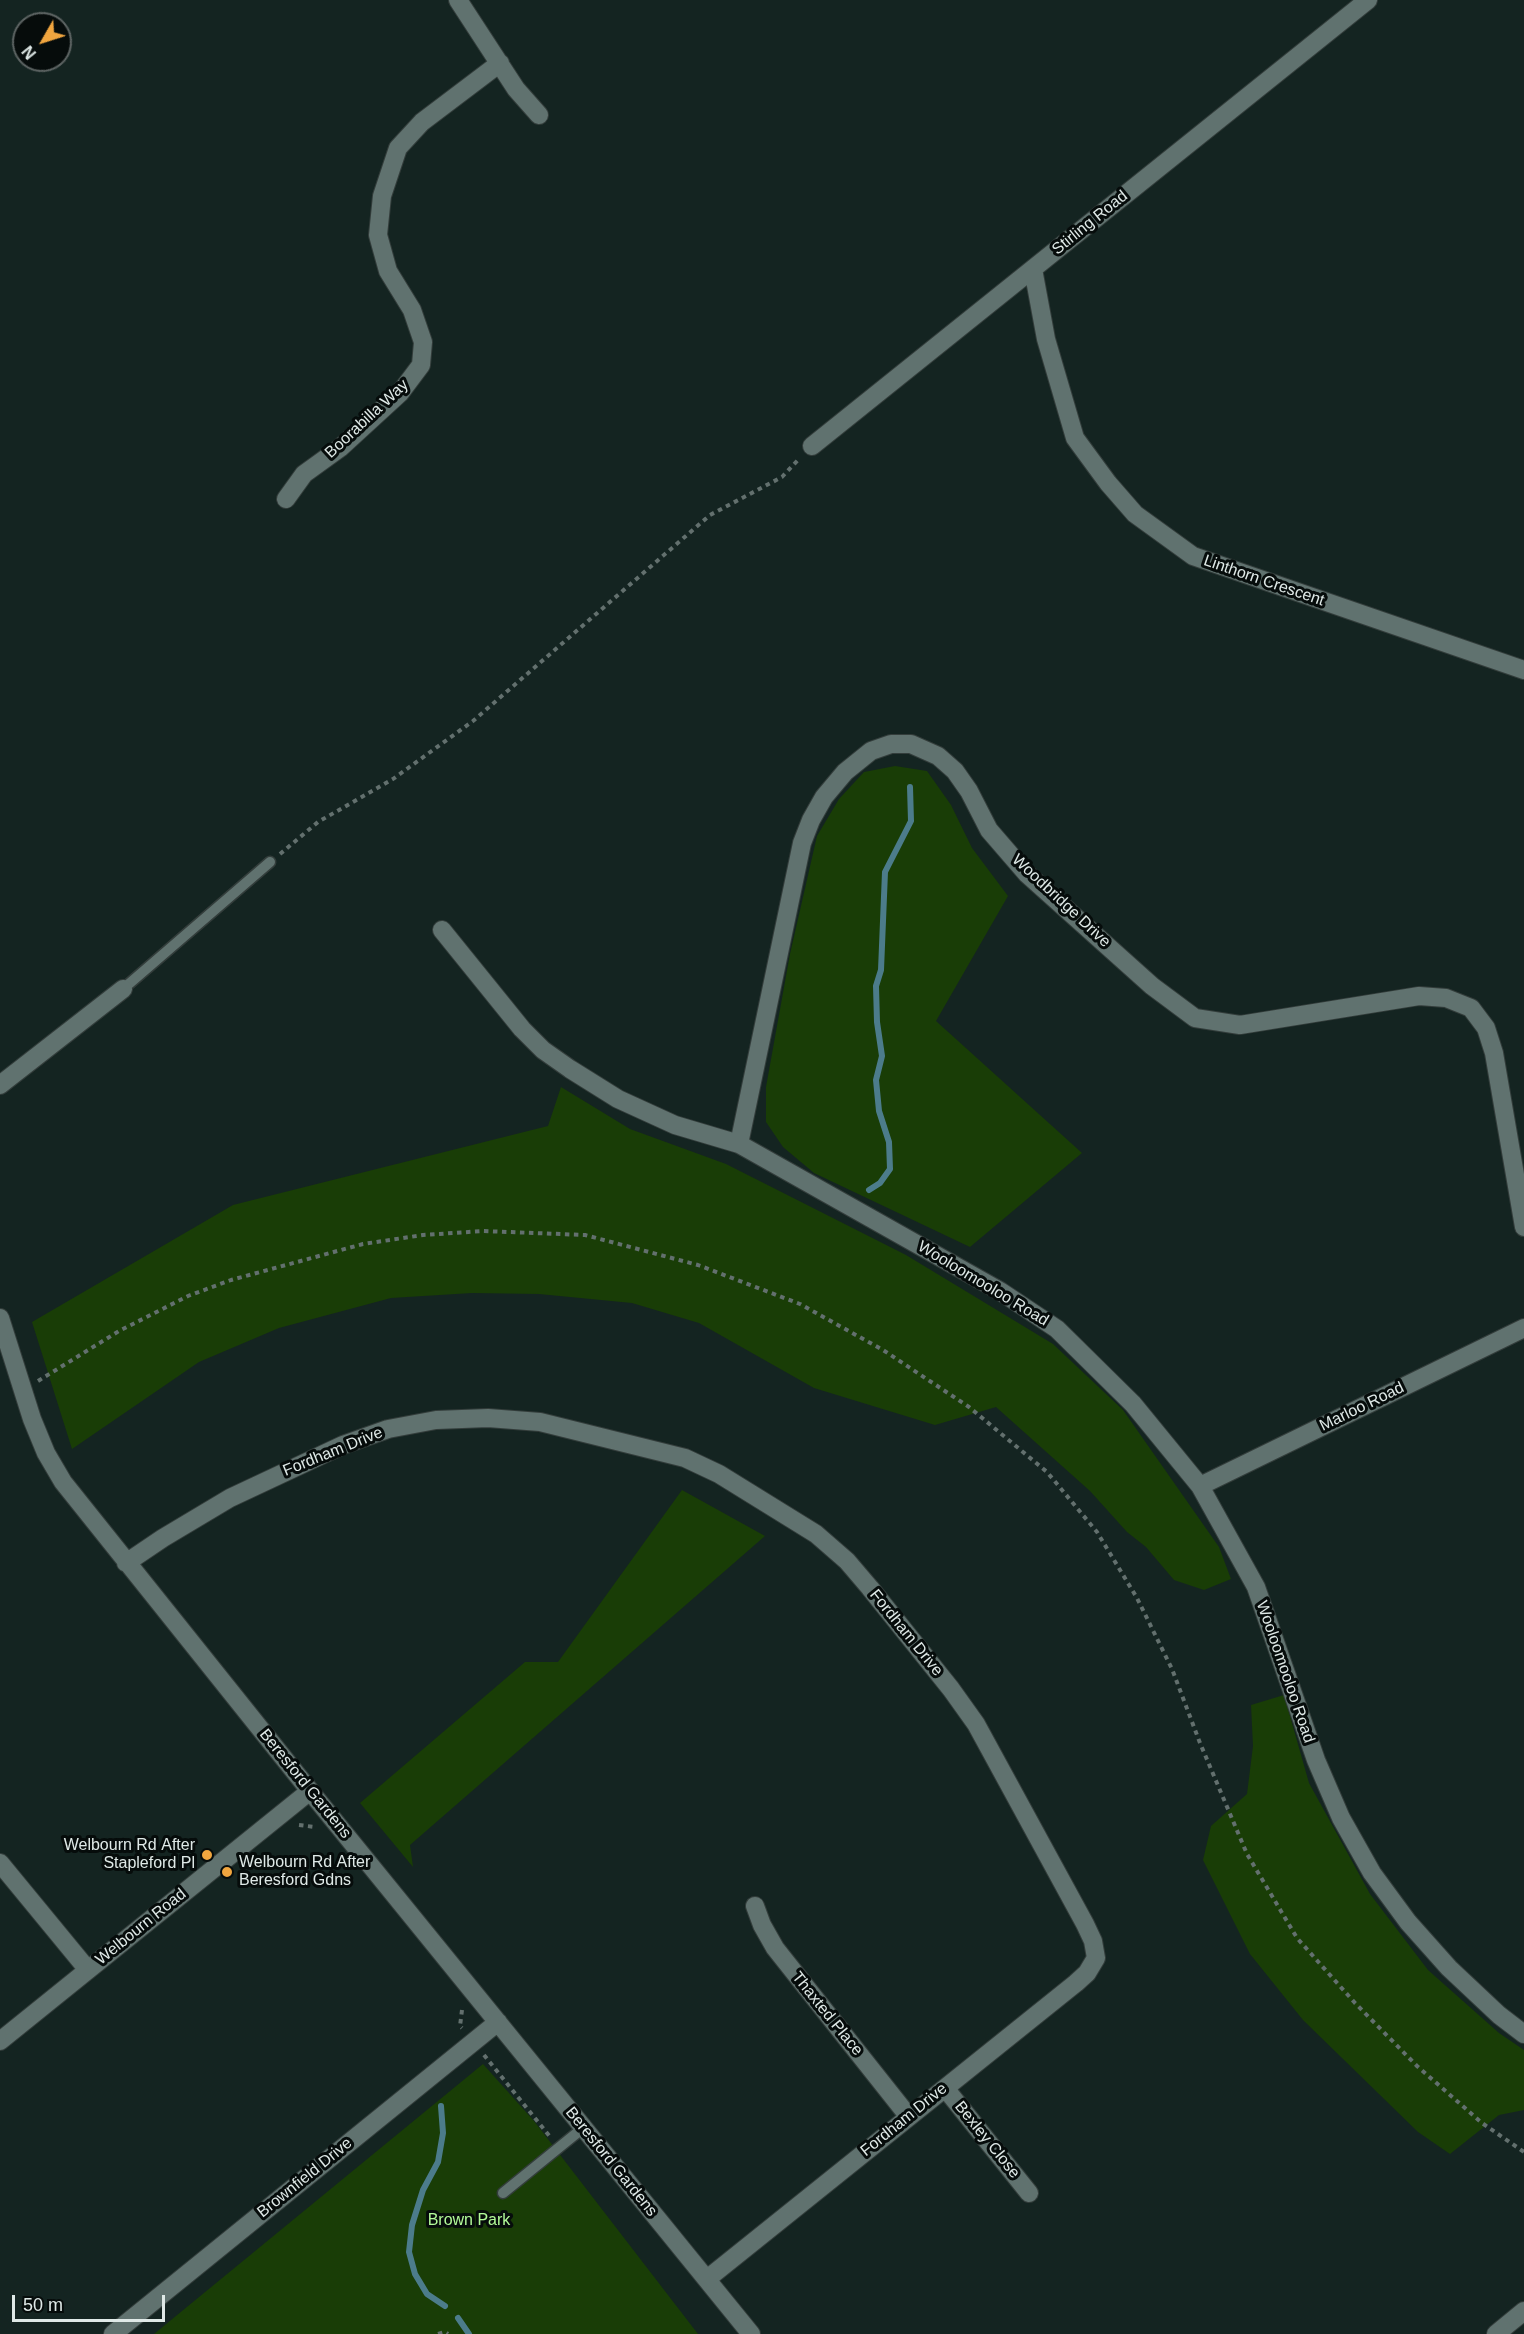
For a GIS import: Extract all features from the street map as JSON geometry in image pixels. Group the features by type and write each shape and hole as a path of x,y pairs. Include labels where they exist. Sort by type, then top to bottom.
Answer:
{"street":[{"path":"458,0 516,89 539,115"},
{"name":"Stirling Road","path":"812,446 1368,0"},
{"name":"Boorabilla Way","path":"286,499 304,474 340,448 400,393 421,365 423,342 412,310 388,271 378,235 382,196 398,148 422,122 500,63"},
{"name":"Linthorn Crescent","path":"1033,269 1046,339 1076,438 1108,483 1135,514 1193,556 1524,670"},
{"name":"Woodbridge Drive","path":"739,1144 802,843 811,820 824,797 845,772 871,751 891,744 911,744 938,756 955,771 969,790 989,830 1027,874 1152,986 1195,1018 1240,1025 1419,996 1446,998 1471,1008 1486,1028 1494,1053 1524,1227"},
{"name":"Wooloomooloo Road","path":"442,930 522,1029 543,1050 570,1069 618,1099 675,1125 739,1144 1000,1291 1057,1329 1133,1404 1200,1486 1256,1587 1316,1760 1341,1818 1372,1873 1408,1922 1449,1968 1499,2015 1524,2034"},
{"path":"0,1085 123,989"},
{"name":"Beresford Gardens","path":"0,1318 32,1419 46,1453 63,1482 310,1791 751,2334"},
{"name":"Marloo Road","path":"1200,1486 1524,1328"},
{"name":"Fordham Drive","path":"126,1563 230,1498 343,1445 388,1429 436,1420 488,1418 540,1422 685,1458 719,1474 816,1534 847,1561 870,1588 951,1689 975,1724 1026,1813 1093,1941 1096,1958 1087,1973 707,2279"},
{"name":"Welbourn Road","path":"0,2041 310,1791"},
{"path":"0,1863 88,1970"},
{"name":"Thaxted Place","path":"755,1906 775,1948 909,2116"},
{"name":"Brownfield Drive","path":"113,2334 498,2022"},
{"name":"Bexley Close","path":"945,2088 1029,2193"},
{"path":"1496,2334 1524,2311"}],"lane":[{"path":"123,989 270,862"},
{"path":"502,2193 584,2128"}],"path":[{"path":"270,862 318,822 393,779 472,721 710,515 782,477 812,446"},
{"path":"292,1827 299,1825 317,1828"},
{"path":"461,2004 460,2026 559,2147"},
{"path":"438,2334 445,2332 448,2334"}],"green space":[{"path":"895,766 927,771 951,805 972,848 1008,896 936,1021 1082,1153 970,1247 814,1173 783,1147 766,1122 766,1087 790,954 817,836 839,799 864,772"},
{"path":"561,1087 630,1129 726,1164 906,1255 1053,1344 1123,1410 1219,1547 1231,1579 1204,1590 1174,1580 1146,1547 1127,1532 1090,1491 996,1407 935,1425 814,1388 699,1323 632,1303 539,1294 472,1293 391,1298 279,1328 199,1362 72,1449 32,1322 233,1205 548,1126"},
{"path":"682,1490 765,1536 410,1845 413,1867 360,1803 525,1662 558,1662"},
{"path":"1284,1695 1309,1783 1370,1894 1428,1970 1499,2033 1524,2050 1524,2110 1499,2115 1450,2154 1418,2132 1303,2020 1250,1954 1203,1860 1211,1826 1247,1794 1253,1746 1251,1705"},
{"name":"Brown Park","path":"483,2064 534,2121 698,2334 154,2334"}],"waterway":[{"path":"869,1190 880,1183 890,1169 889,1142 879,1111 876,1080 882,1056 877,1022 876,986 881,970 885,872 911,821 910,787"},
{"path":"441,2106 443,2133 438,2162 423,2190 412,2225 409,2252 415,2274 427,2294 445,2306"},
{"path":"458,2318 469,2334"}],"place":[{"name":"Welbourn Rd After Stapleford Pl","path":"207,1855"},
{"name":"Welbourn Rd After Beresford Gdns","path":"227,1872"}]}
